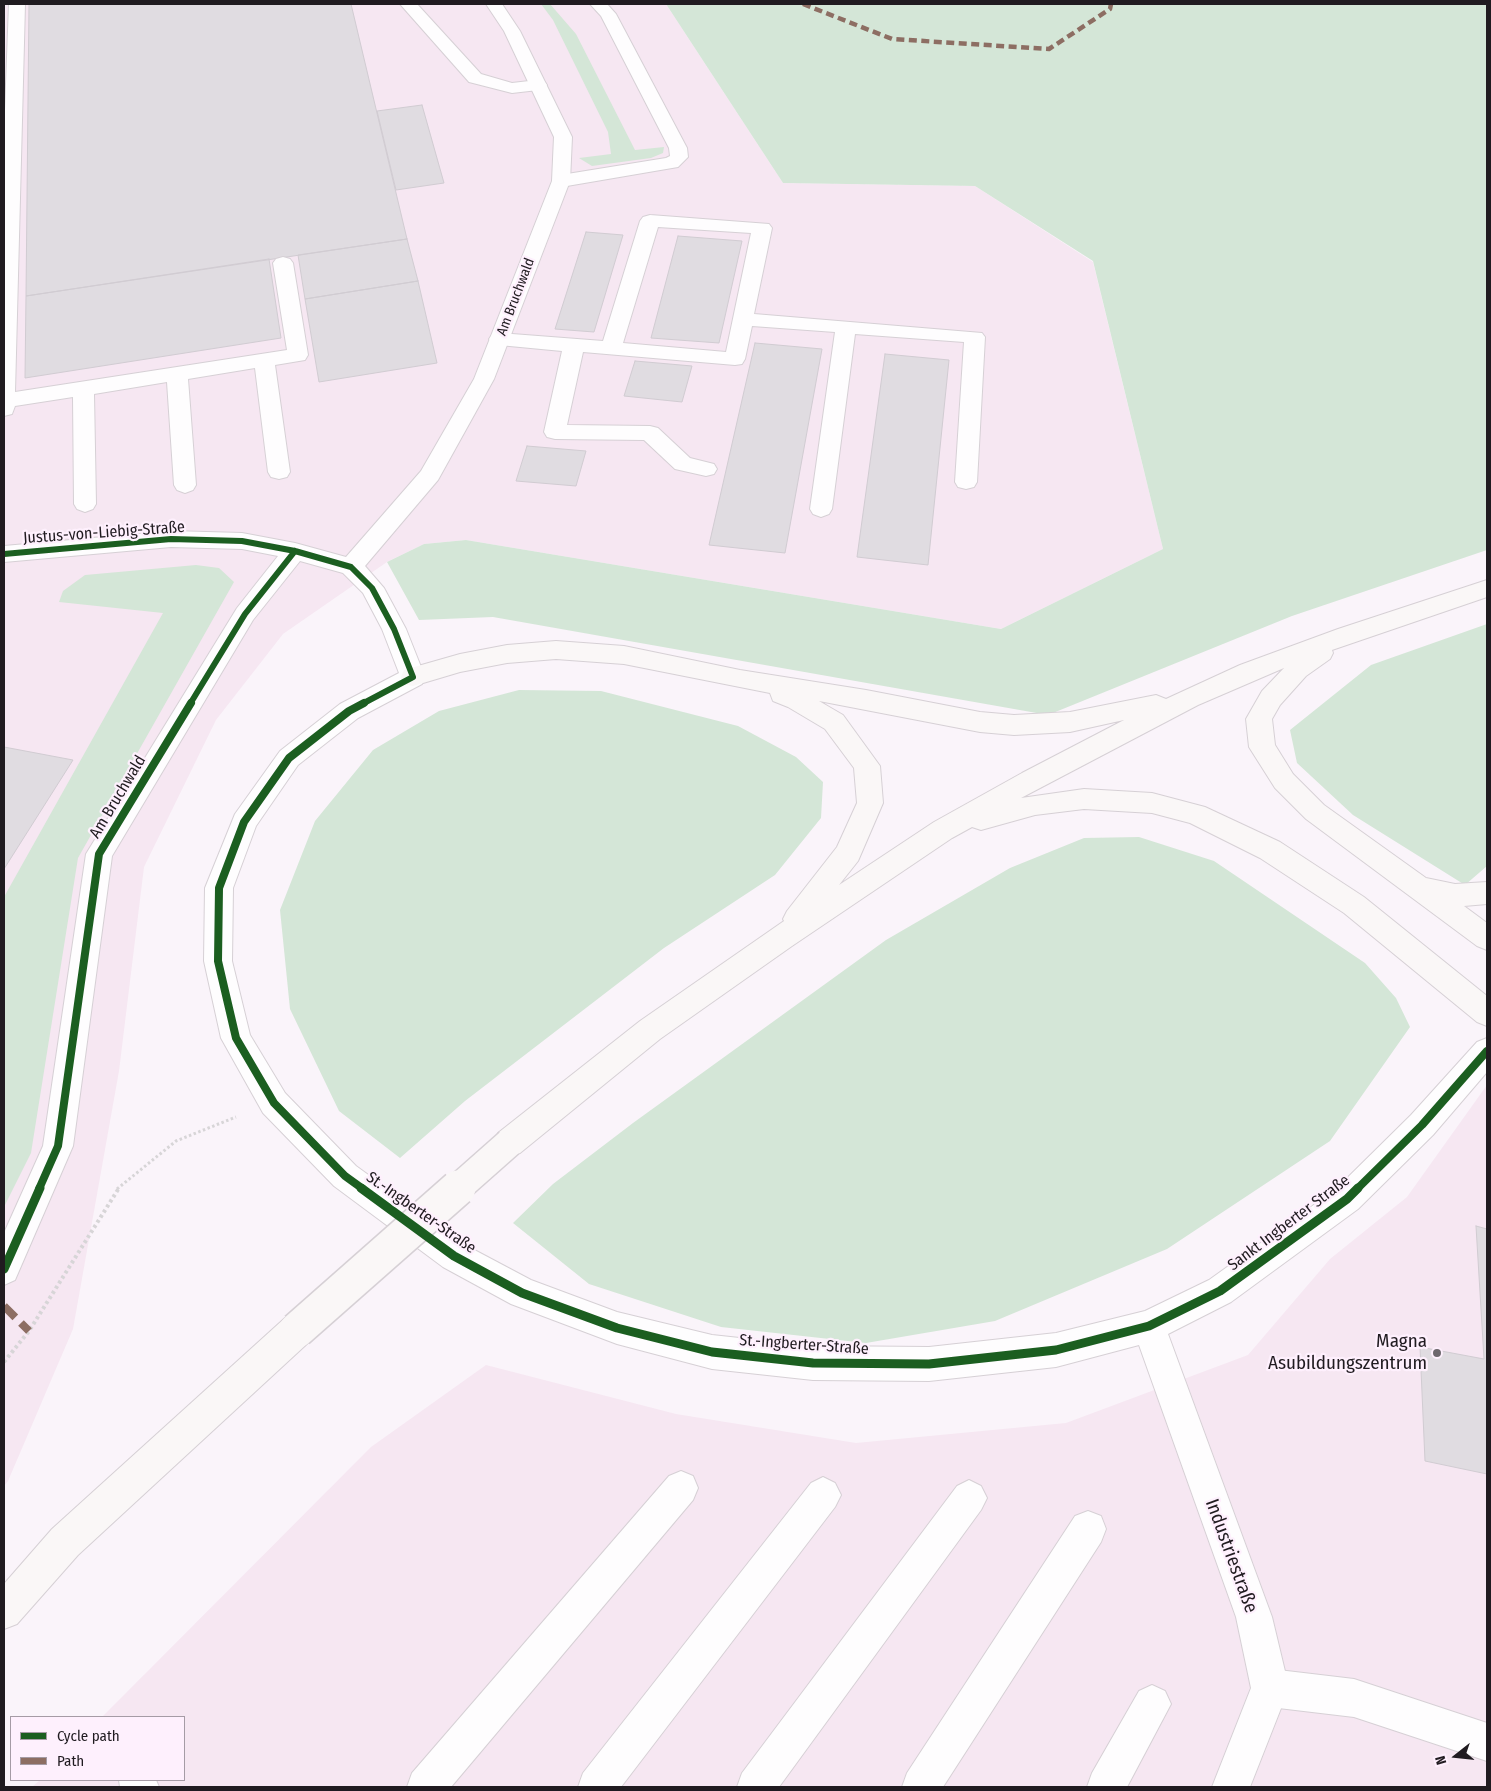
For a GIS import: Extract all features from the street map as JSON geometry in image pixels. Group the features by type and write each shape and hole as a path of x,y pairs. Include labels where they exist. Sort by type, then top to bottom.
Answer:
{"main road":[{"path":"4,1611 65,1542 297,1330 509,1143 650,1030 782,938 943,830 1031,780 1189,698 1249,671 1347,635 1487,588"},
{"path":"1347,635 1297,670 1270,698 1259,719 1262,748 1284,780 1315,812 1487,938"},
{"path":"413,677 460,663 507,654 556,650 624,656 740,679 866,699 980,722 1014,725 1070,722 1189,698"},
{"path":"740,679 797,700 834,722 867,766 870,803 848,853 782,938"},
{"path":"943,830 1035,805 1084,799 1152,803 1196,814 1270,850 1354,905 1487,1013"},
{"path":"1419,888 1455,895 1487,892"}],"street":[{"path":"4,409 17,4"},
{"path":"408,4 475,78 512,88 538,85"},
{"name":"Am Bruchwald","path":"350,567 430,475 484,379 561,181 563,137 512,31 494,4"},
{"path":"561,181 672,163 679,157 678,148 612,23 598,4"},
{"path":"499,339 735,359 762,228 650,221 611,348"},
{"path":"4,401 298,355 283,263"},
{"path":"743,319 975,337 966,482"},
{"path":"822,508 846,326"},
{"path":"574,345 555,432 650,433 683,464 706,469"},
{"path":"264,360 279,472"},
{"path":"177,374 186,485"},
{"path":"83,388 86,504"},
{"name":"Justus-von-Liebig-Straße","path":"4,554 171,539 242,541 295,551"},
{"path":"295,551 350,567 372,588 394,629 413,677"},
{"name":"Am Bruchwald","path":"4,1269 58,1146 99,854 245,614 295,551"},
{"name":"St.-Ingberter-Straße","path":"413,677 349,711 289,758 244,822 219,888 218,961 236,1038 274,1102 345,1176 454,1256 522,1293 617,1328 712,1352 814,1363 929,1364 1056,1350 1149,1326"},
{"name":"Sankt Ingberter Straße","path":"1149,1326 1220,1291 1347,1199 1422,1125 1487,1051"},
{"name":"Industriestraße","path":"1149,1326 1254,1617 1270,1688"},
{"path":"426,1787 681,1488"},
{"path":"597,1787 823,1495"},
{"path":"756,1787 969,1498"},
{"path":"921,1787 1088,1529"},
{"path":"1231,1787 1270,1688 1354,1698 1487,1742"},
{"path":"1106,1787 1152,1704"}],"path":[{"path":"4,1362 29,1331 116,1190 176,1142 274,1102"}],"shaded area":[{"path":"4,4 666,4 783,183 975,186 1093,262 1163,549 1001,629 466,540 424,544 387,562 283,634 216,720 144,867 119,1071 73,1329 8,1481 4,1486"},
{"path":"1487,1085 1487,1787 32,1787 39,1781 185,1781 185,1716 103,1716 371,1447 486,1365 676,1414 856,1443 1066,1423 1248,1355 1330,1259 1407,1197"}],"green space":[{"path":"541,4 550,4 576,34 635,150 664,147 663,153 651,158 592,166 579,158 611,154 608,132 553,20"},
{"path":"666,4 1487,4 1487,550 1292,616 1048,715 493,617 419,620 387,562 424,544 466,540 1001,629 1163,549 1093,261 975,186 783,183"},
{"path":"196,565 219,568 234,582 78,858 31,1153 4,1207 4,897 163,613 59,602 63,591 85,575"},
{"path":"1487,624 1487,866 1465,885 1353,815 1297,763 1290,730 1371,665"},
{"path":"519,690 601,691 738,726 796,757 823,782 821,818 775,875 664,948 465,1101 400,1158 339,1111 290,1009 280,910 315,821 373,750 439,711"},
{"path":"1139,837 1214,861 1365,963 1396,998 1410,1027 1330,1141 1167,1249 995,1321 866,1343 721,1327 589,1284 513,1223 553,1184 633,1123 886,940 1010,868 1084,838"}],"building":[{"path":"29,4 351,4 407,239 26,296"},
{"path":"422,105 444,183 396,190 377,111"},
{"path":"586,232 623,235 594,332 555,329"},
{"path":"678,236 742,241 719,343 651,338"},
{"path":"407,239 418,281 305,299 298,255"},
{"path":"269,259 281,338 25,378 26,296"},
{"path":"418,281 437,363 319,382 305,299"},
{"path":"755,343 822,349 785,553 709,545"},
{"path":"885,354 949,360 928,565 857,557"},
{"path":"635,361 692,366 682,402 624,396"},
{"path":"527,446 586,451 576,486 516,481"},
{"path":"4,747 73,760 4,869"},
{"name":"Magna Asubildungszentrum","path":"1476,1226 1487,1229 1487,1474 1425,1461 1420,1347 1484,1359"}],"marked path":[{"path":"803,4 892,39 1049,49 1110,9 1111,4"},
{"path":"4,1306 29,1331"}],"cycle path":[{"path":"4,554 171,539 242,541 295,551 351,567 372,588 394,629 413,677 349,711 289,758 244,822 219,888 218,961 236,1038 274,1103 345,1176 454,1256 522,1293 617,1328 712,1352 813,1363 929,1364 1056,1350 1149,1326 1220,1291 1347,1199 1422,1125 1487,1051"},
{"path":"4,1269 58,1146 99,854 245,614 295,551"}],"place":[{"name":"Magna Asubildungszentrum","path":"1437,1353"}]}
